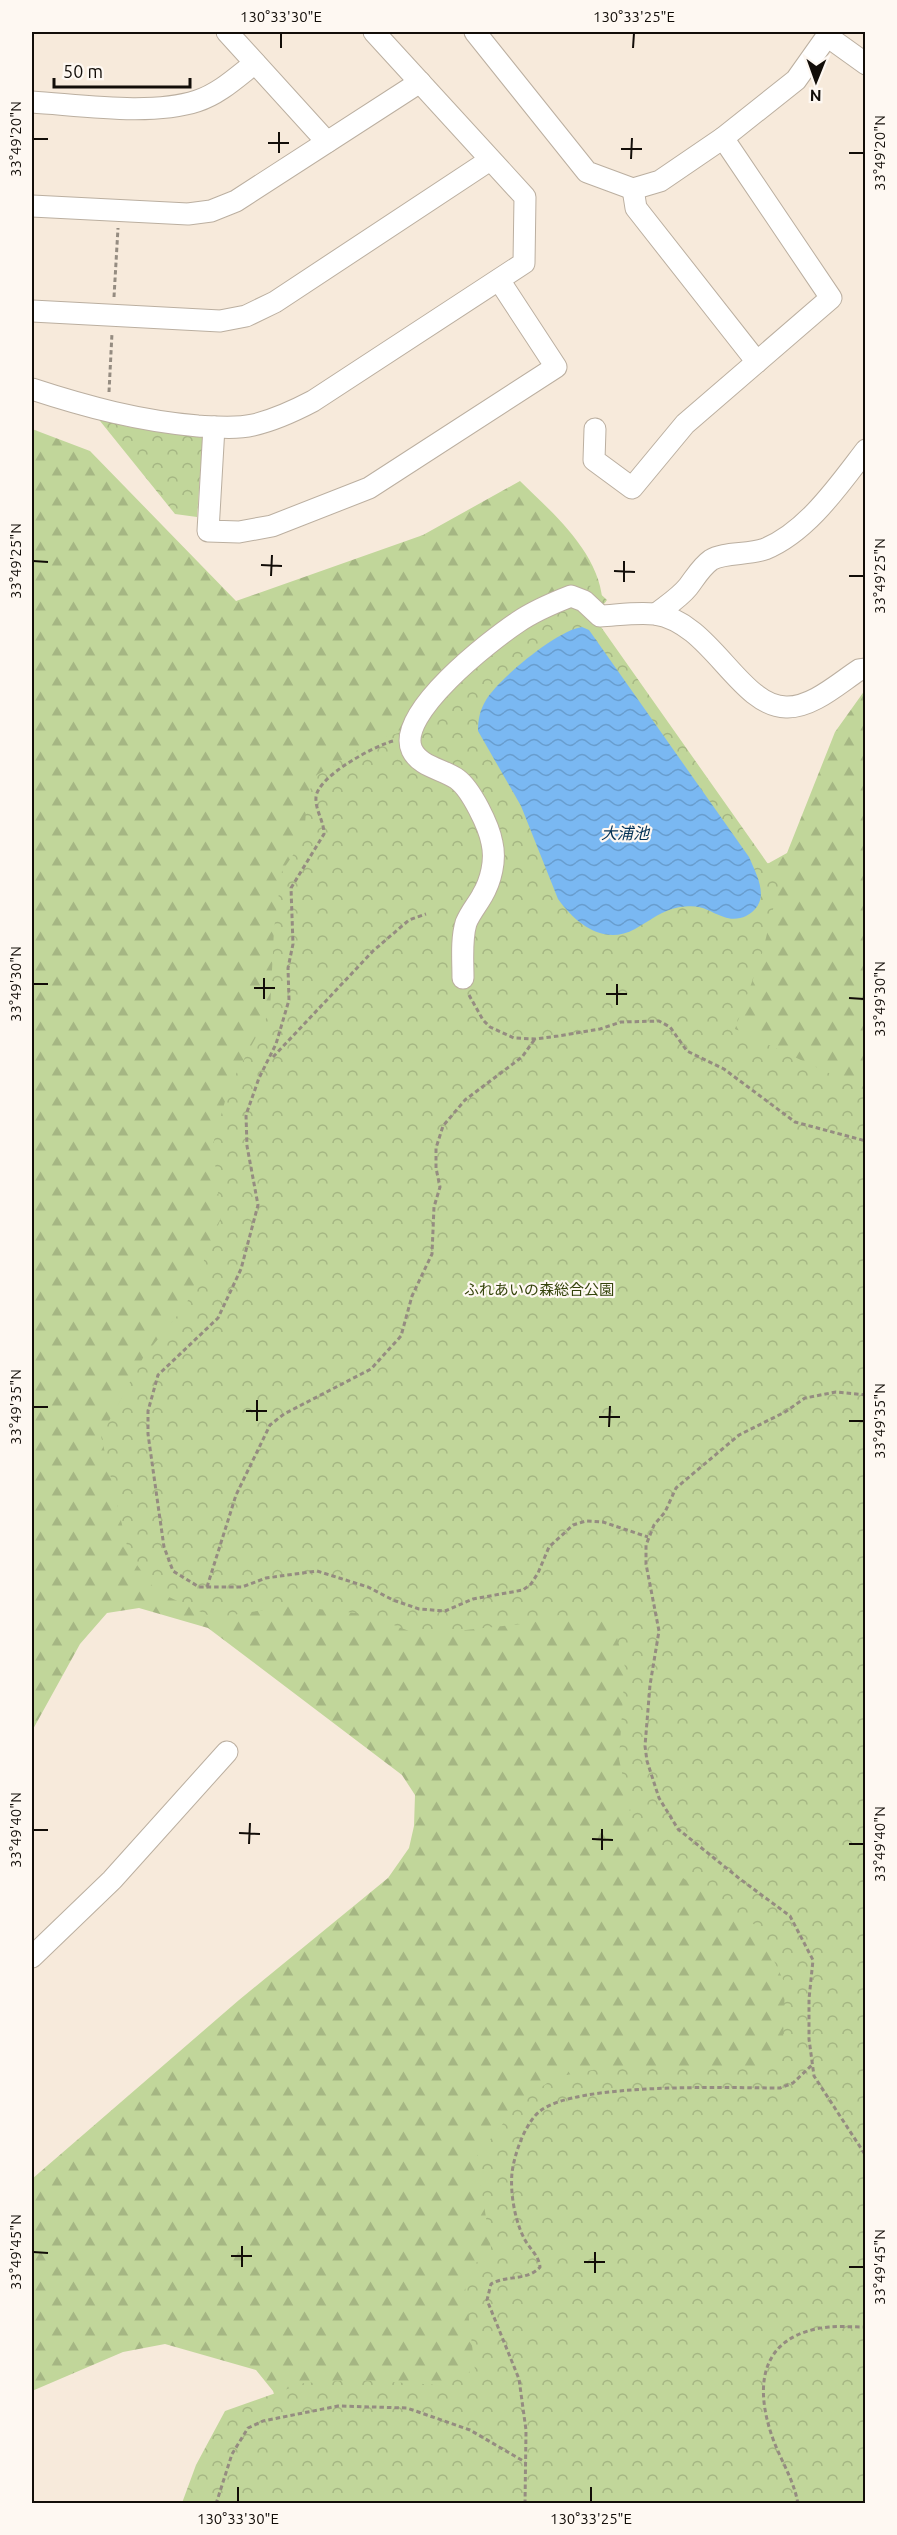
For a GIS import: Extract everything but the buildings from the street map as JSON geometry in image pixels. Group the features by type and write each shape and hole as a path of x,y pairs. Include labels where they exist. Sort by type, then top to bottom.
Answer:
{"street":[{"path":"227,32 327,142"},
{"path":"32,389 95,409 156,422 214,427 251,426 284,416 313,401 524,263 525,197 374,32"},
{"path":"475,32 587,172 633,189 660,181 723,138 796,80 829,34 866,64"},
{"path":"32,102 172,107 199,100 227,85 255,63"},
{"path":"32,206 188,214 211,211 236,201 420,82"},
{"path":"595,429 594,460 632,488 685,424 831,298 723,138"},
{"path":"32,311 220,321 246,316 275,302 490,160"},
{"path":"633,189 636,208 756,362"},
{"path":"214,427 208,531 239,532 273,526 369,488 556,367 499,280"},
{"path":"656,614 686,589 697,574 714,558 756,552 772,546 798,529 822,504 866,450"},
{"path":"463,978 464,932 467,920 489,883 493,863 493,844 488,827 469,793 459,780 417,758 411,750 411,732 420,714 436,692 461,667 518,622 548,605 571,596 584,601 600,616 656,614 676,622 700,637 741,682 766,702 786,707 808,703 859,670 866,669"},
{"path":"32,1957 112,1880 227,1752"}],"path":[{"path":"411,732 398,739 377,745 323,781 317,792 316,808 324,824 324,834 318,848 291,888 293,944 288,968 289,1000 269,1061 259,1078 246,1115 247,1146 258,1205 241,1269 218,1318 158,1375 148,1411 148,1434 165,1547 173,1571 199,1587 242,1587 266,1578 317,1571 368,1587 393,1600 419,1609 445,1611 473,1599 523,1590 531,1584 538,1573 549,1547 573,1525 586,1521 603,1522 648,1537"},
{"path":"269,1061 373,951 409,920 426,914"},
{"path":"463,978 471,999 490,1027 514,1038 535,1039 600,1029 621,1022 659,1021 670,1027 687,1052 724,1069 795,1122 866,1141"},
{"path":"207,1587 236,1495 270,1425 284,1414 371,1369 401,1336 412,1296 432,1254 434,1207 440,1187 436,1168 436,1149 443,1126 465,1100 522,1057 535,1039"},
{"path":"866,1395 836,1392 804,1398 785,1412 739,1435 676,1488 665,1512 648,1537 646,1564 659,1631 647,1711 645,1746 647,1761 659,1798 678,1829 740,1880 790,1916 813,1960 809,1999 814,2076 846,2129 866,2156"},
{"path":"525,2504 526,2430 519,2379 487,2300 490,2284 502,2278 528,2276 540,2267 539,2261 524,2239 518,2222 512,2173 518,2144 538,2112 553,2104 597,2093 694,2088 780,2088 793,2083 812,2065"},
{"path":"798,2504 792,2479 773,2440 765,2415 763,2395 765,2371 769,2359 786,2340 798,2335 829,2327 866,2328"},
{"path":"216,2504 232,2454 248,2428 263,2421 338,2406 407,2408 470,2430 525,2462"}],"green space":[{"path":"96,416 129,427 203,436 197,517 175,514"},
{"path":"32,429 90,451 236,601 423,535 520,481 567,529 581,546 592,565 600,585 603,606 600,629 728,870 769,863 787,853 835,732 865,690 865,2503 281,2415 273,2391 256,2370 165,2344 123,2352 32,2391 32,2179 239,2000 388,1878 409,1848 414,1826 415,1795 402,1775 208,1628 139,1608 107,1613 80,1644 32,1731"},
{"name":"ふれあいの森総合公園","path":"574,584 592,586 607,600 594,617 780,881 762,954 735,1029 865,1090 865,2503 182,2503 196,2465 225,2411 304,2383 358,2380 440,2385 475,2370 463,2270 492,2254 476,2157 521,2101 556,2077 603,2068 772,2066 783,2041 785,1984 758,1927 683,1878 632,1818 619,1759 625,1667 613,1623 560,1615 530,1623 419,1635 366,1614 289,1606 214,1618 156,1591 129,1554 101,1436 144,1356 186,1305 221,1218 213,1144 229,1087 270,1011 274,929 282,871 304,839 307,796 317,775 374,740 402,732 567,587"}],"water":[{"name":"大浦池","path":"582,627 589,630 749,857 759,881 761,897 759,904 746,916 730,919 700,907 680,907 662,913 624,934 612,935 602,934 582,924 558,899 521,806 478,731 478,722 486,700 516,668 559,637"}]}
